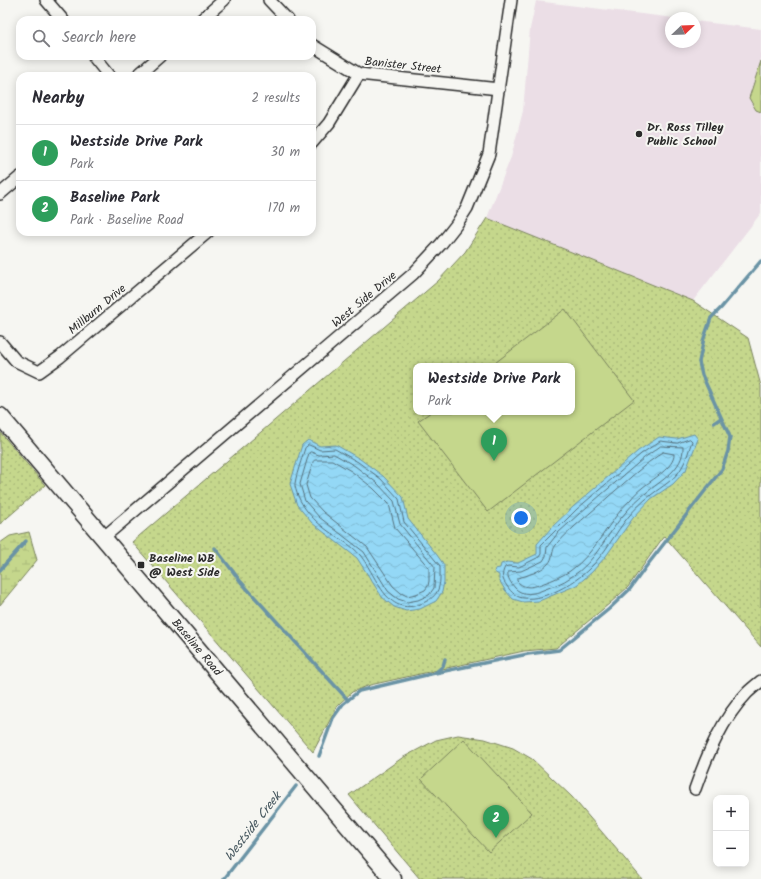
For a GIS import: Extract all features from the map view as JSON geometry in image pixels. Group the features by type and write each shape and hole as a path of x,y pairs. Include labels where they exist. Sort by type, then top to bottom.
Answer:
{"street":[{"path":"46,0 60,16"},
{"path":"206,16 224,0"},
{"path":"269,0 284,16"},
{"name":"West Side Drive","path":"104,537 413,274 441,244 456,225 466,208 489,154 511,0"},
{"name":"Banister Street","path":"316,47 359,74 499,89"},
{"path":"96,60 107,72"},
{"path":"142,72 155,60"},
{"path":"316,138 329,123 359,74"},
{"path":"0,194 16,180"},
{"name":"Millburn Drive","path":"0,342 16,361 39,372 60,357 203,236"},
{"name":"Baseline Road","path":"0,416 393,879"},
{"path":"695,789 705,761 726,720 747,693 761,681"}],"shaded area":[{"name":"Dr. Ross Tilley Public School","path":"536,1 665,17 665,48 701,48 701,22 761,29 761,213 693,301 487,218 511,157 523,111 530,29"}],"green space":[{"path":"761,61 761,112 756,110 749,98"},
{"path":"487,218 693,301 748,338 761,386 761,647 664,536 628,587 556,648 524,651 370,685 352,692 338,705 313,752 132,542 438,281 465,252"},
{"path":"565,309 634,400 488,512 418,421 427,415 575,415 575,363 495,363"},
{"path":"0,432 45,485 0,524"},
{"path":"29,532 37,560 0,605 0,543 10,536"},
{"path":"458,735 485,739 513,748 532,759 572,797 642,879 420,879 349,795 402,758 436,740"},
{"path":"464,739 532,813 489,852 421,779"}],"water":[{"path":"694,434 698,439 686,470 673,484 651,499 633,518 606,556 592,572 577,585 539,601 523,602 513,599 505,590 499,580 499,575 494,572 495,569 500,568 501,564 507,562 518,563 537,554 537,544 552,527 638,451 659,437 677,439"},
{"path":"308,440 320,446 336,445 360,459 383,476 403,497 408,519 444,565 444,582 442,592 436,601 420,609 406,611 394,607 382,597 357,558 312,523 297,505 290,484 302,445"}],"waterway":[{"path":"435,673 528,654 559,650 609,609 630,589 722,469 728,451 730,437 702,375 699,362 704,338 711,318 761,261"},
{"path":"714,423 721,418"},
{"path":"0,570 26,541"},
{"path":"215,548 241,582 348,700"},
{"path":"319,756 333,718 343,704 359,691 435,673 443,666 445,659"},
{"name":"Westside Creek","path":"224,879 296,786"}],"place":[{"name":"Dr. Ross Tilley Public School","path":"639,134"},
{"name":"Westside Drive Park","path":"494,461"},
{"name":"Baseline WB @ West Side","path":"141,565"},
{"name":"Baseline Park","path":"496,838"}]}
